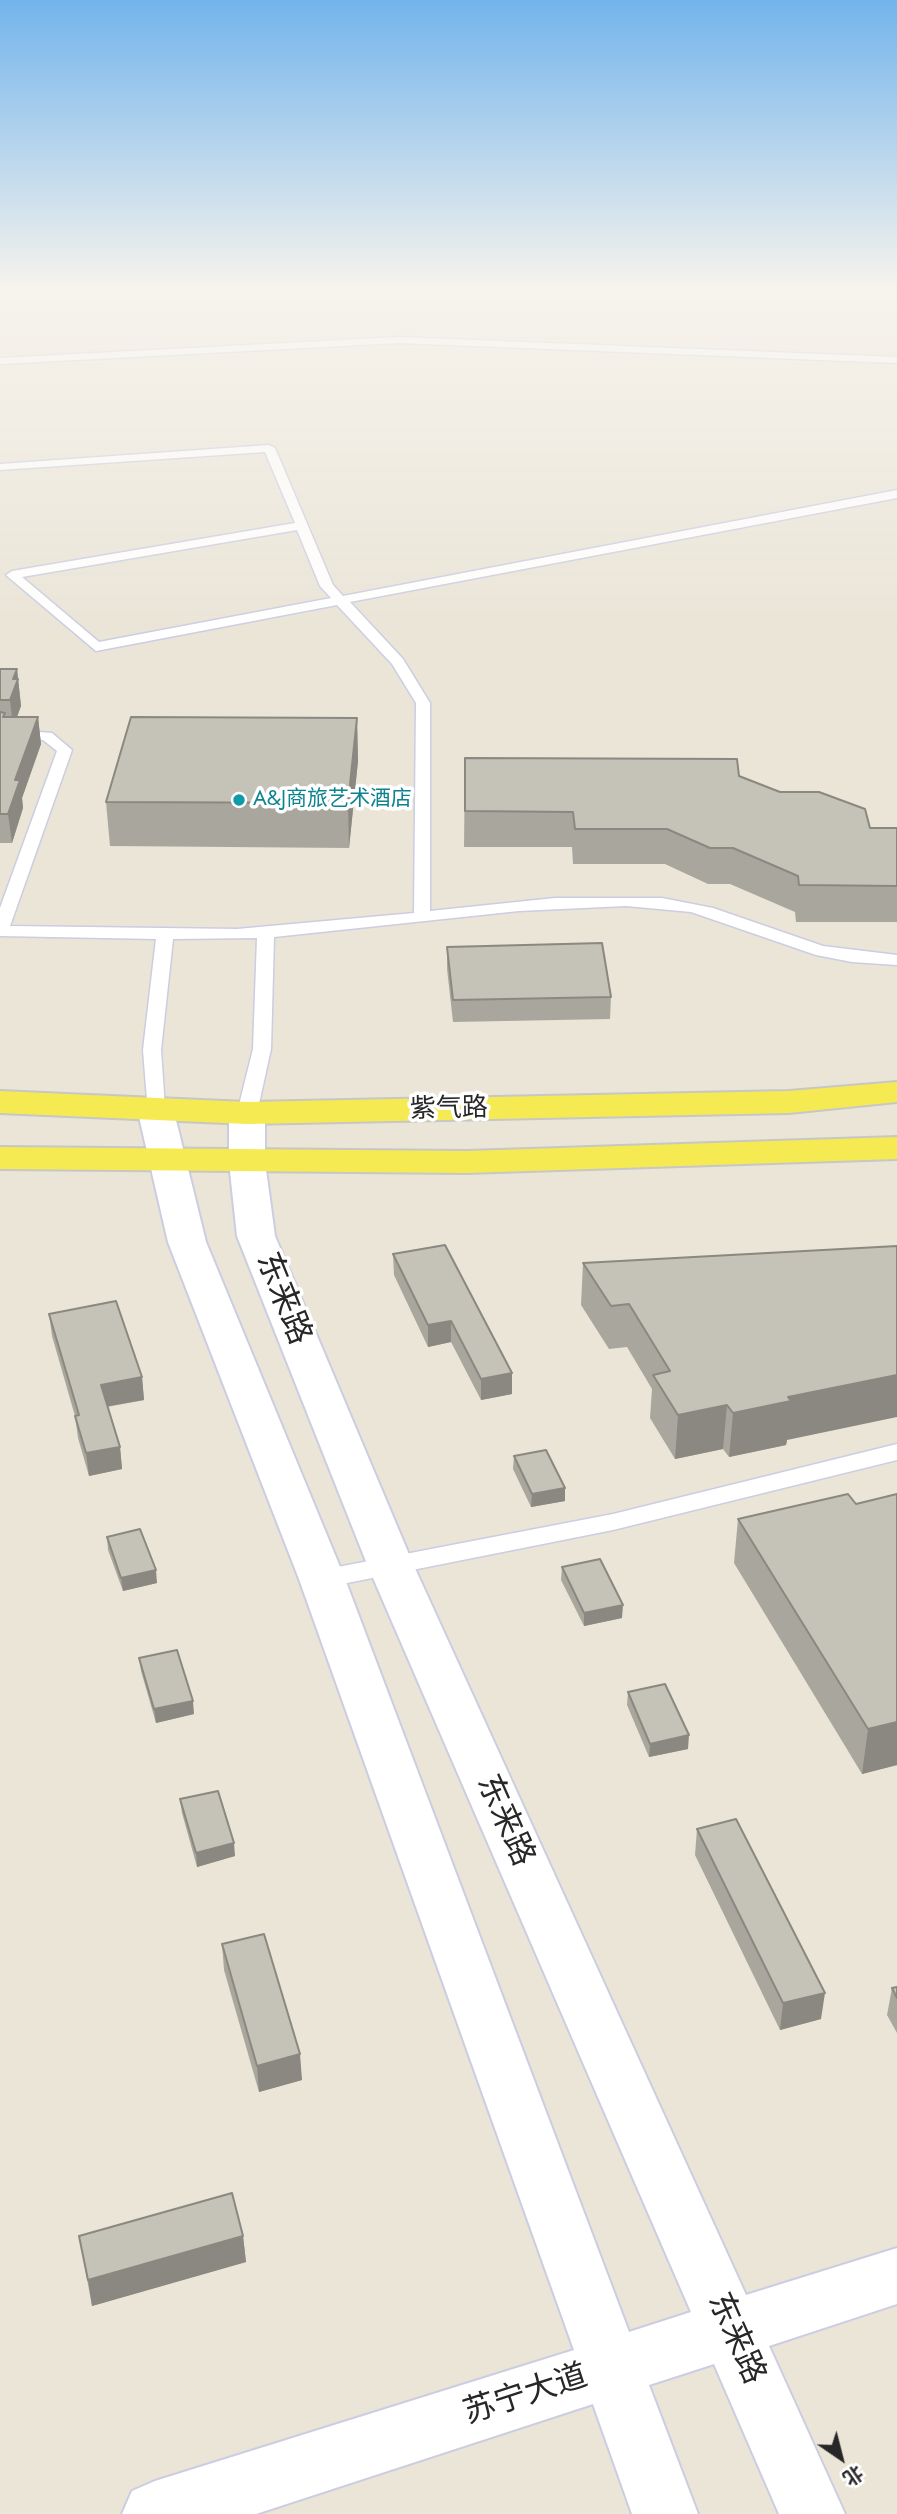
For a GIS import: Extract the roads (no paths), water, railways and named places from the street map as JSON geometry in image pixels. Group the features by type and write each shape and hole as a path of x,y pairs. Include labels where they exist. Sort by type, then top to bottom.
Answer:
{"main road":[{"name":"紫气路","path":"0,1102 247,1113 586,1109 789,1102 897,1092"},
{"path":"586,1109 563,1120 559,1136 568,1146 593,1158"},
{"name":"紫气路","path":"0,1158 247,1162 593,1158 897,1148"}],"street":[{"path":"155,1108 187,1242 322,1579 665,2514"},
{"name":"东来路","path":"247,1113 247,1162 256,1236 390,1564 812,2514"},
{"name":"苏宁大道","path":"155,2514 897,2276"}],"lane":[{"path":"0,467 269,448 327,586 398,662 423,704 422,918"},
{"path":"301,526 12,575 96,647 897,494"},
{"path":"0,733 47,736 65,750 6,891 0,931 75,929 165,933 266,932 597,901 662,902 704,908 817,951 866,960 897,960"},
{"path":"247,1113 262,1049 266,932"},
{"path":"155,1108 152,1050 165,933"},
{"path":"322,1579 612,1522 897,1452"}],"place":[{"name":"A&J商旅艺术酒店","path":"239,800"}]}
